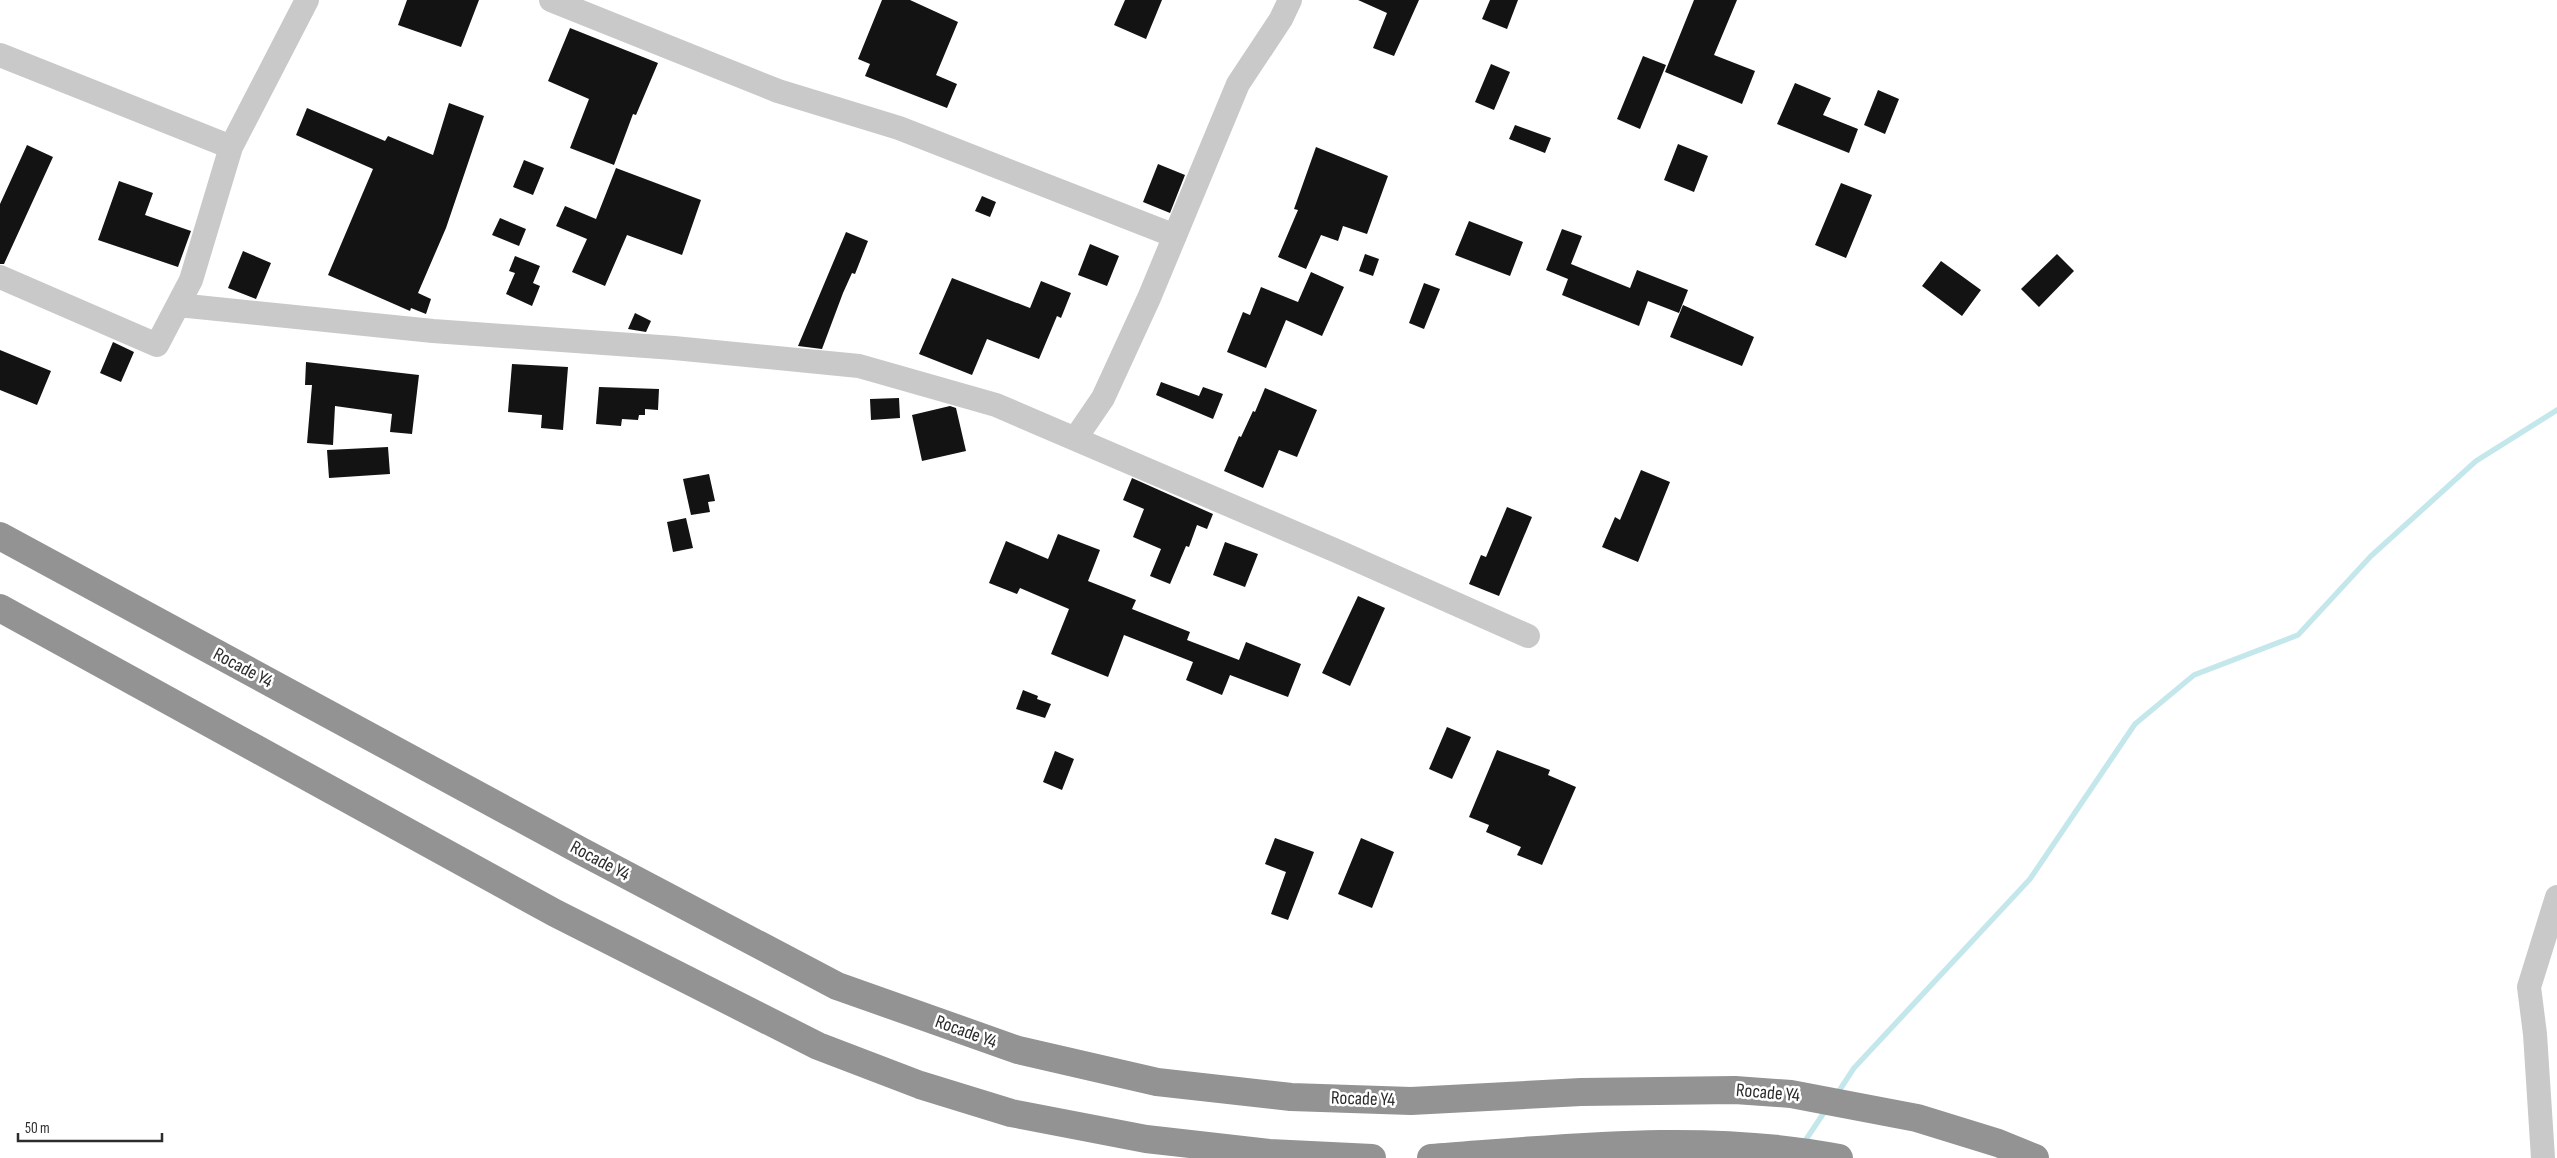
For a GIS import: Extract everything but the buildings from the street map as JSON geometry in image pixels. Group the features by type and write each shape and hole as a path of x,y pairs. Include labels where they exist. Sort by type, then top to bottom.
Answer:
{"highway":[{"name":"Rocade Y4","path":"0,536 572,846 837,986 1018,1050 1157,1082 1291,1097 1410,1101 1581,1092 1735,1090 1790,1094 1917,1118 1998,1143 2035,1158"},
{"path":"0,608 555,913 818,1046 920,1085 1011,1113 1146,1139 1270,1153 1372,1158"},
{"path":"1431,1158 1554,1149 1683,1144 1757,1148 1839,1158"}],"street":[{"path":"0,277 157,345 191,280 231,147 307,0"},
{"path":"551,0 778,92 899,128 1175,236"},
{"path":"1075,439 1103,398 1175,236 1238,84 1281,19 1290,0"},
{"path":"0,56 231,147"},
{"path":"178,305 433,331 674,348 859,366 996,405 1528,636"},
{"path":"2543,1158 2535,1034 2529,988 2557,897"}],"waterway":[{"path":"1837,1094 1854,1068 2030,879 2135,724 2194,675 2298,635 2371,556 2476,461 2557,410"},
{"path":"1803,1144 1827,1108"}]}
